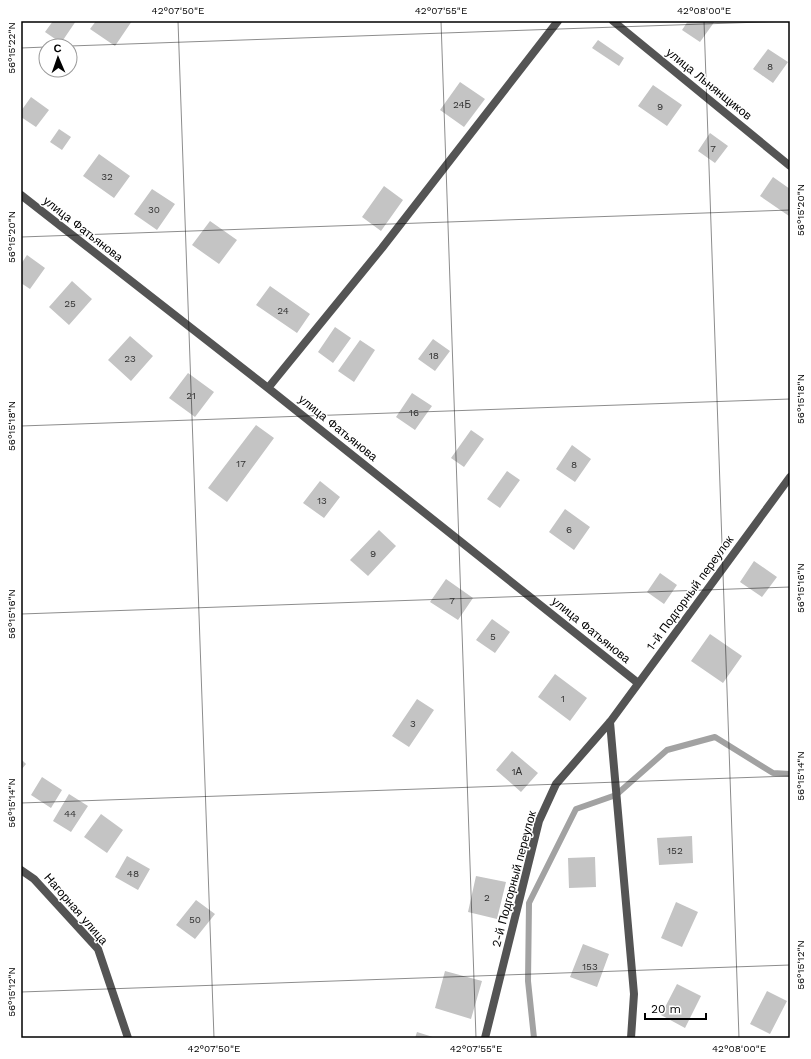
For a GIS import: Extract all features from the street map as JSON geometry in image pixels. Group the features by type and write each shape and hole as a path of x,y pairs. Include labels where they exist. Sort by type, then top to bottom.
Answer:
{"street":[{"path":"268,388 382,248 558,21"},
{"name":"улица Льнянщиков","path":"613,21 790,166"},
{"name":"улица Фатьянова","path":"21,195 268,388 638,683"},
{"name":"1-й Подгорный переулок","path":"610,722 790,478"},
{"path":"610,722 634,994 631,1038"},
{"name":"2-й Подгорный переулок","path":"485,1038 539,821 556,784 610,722"},
{"name":"Нагорная улица","path":"21,870 34,879 98,949 128,1038"}],"building":[{"path":"53,21 76,21 64,38 54,38 45,32"},
{"path":"96,21 132,21 115,46 90,29"},
{"path":"688,21 715,21 700,42 682,30"},
{"path":"598,40 624,58 619,66 592,48"},
{"path":"768,49 788,62 773,83 753,69"},
{"path":"460,82 485,99 464,127 440,110"},
{"path":"653,85 682,105 667,126 638,106"},
{"path":"31,97 49,110 36,127 21,117 21,111"},
{"path":"59,129 71,137 62,150 50,142"},
{"path":"710,133 728,146 715,163 698,151"},
{"path":"99,154 130,176 114,198 83,176"},
{"path":"773,177 790,189 789,216 760,196"},
{"path":"384,186 403,200 381,231 362,217"},
{"path":"152,189 175,204 157,230 134,214"},
{"path":"210,221 237,240 219,264 192,245"},
{"path":"27,255 45,268 30,289 21,283 21,264"},
{"path":"72,281 92,299 69,325 49,307"},
{"path":"270,286 310,314 297,333 256,305"},
{"path":"335,327 351,338 333,363 318,352"},
{"path":"130,336 153,356 131,381 108,360"},
{"path":"433,339 450,351 435,371 418,359"},
{"path":"360,340 375,350 354,382 338,371"},
{"path":"188,373 214,392 195,417 169,398"},
{"path":"412,393 432,406 415,430 396,417"},
{"path":"256,425 274,438 227,502 208,488"},
{"path":"471,430 484,439 464,467 451,458"},
{"path":"572,445 591,459 575,482 556,469"},
{"path":"507,471 520,480 500,508 487,499"},
{"path":"320,481 340,497 324,518 303,503"},
{"path":"565,509 590,527 574,550 549,532"},
{"path":"379,530 396,546 368,576 350,560"},
{"path":"754,561 777,577 762,597 740,582"},
{"path":"660,573 677,585 664,604 647,592"},
{"path":"446,579 473,598 458,620 430,602"},
{"path":"492,619 510,632 495,653 476,640"},
{"path":"710,634 742,656 723,683 691,661"},
{"path":"555,674 587,698 570,721 538,697"},
{"path":"417,699 434,710 409,747 392,736"},
{"path":"512,751 538,773 521,792 496,770"},
{"path":"21,759 26,764 21,770"},
{"path":"42,777 62,790 51,808 31,795"},
{"path":"69,794 88,806 71,832 53,821"},
{"path":"101,814 123,830 107,853 84,837"},
{"path":"692,836 693,863 659,865 657,838"},
{"path":"127,856 150,869 138,890 115,877"},
{"path":"595,857 596,887 569,888 568,858"},
{"path":"476,876 506,882 497,919 468,912"},
{"path":"196,900 215,914 195,939 176,925"},
{"path":"676,902 698,912 682,947 661,938"},
{"path":"583,944 609,954 597,987 570,977"},
{"path":"445,971 482,981 471,1019 435,1008"},
{"path":"677,984 701,996 685,1028 661,1015"},
{"path":"767,991 787,1001 770,1034 750,1024"},
{"path":"417,1032 436,1038 415,1038"}],"waterway":[{"path":"534,1038 528,981 529,903 576,809 616,795 667,750 715,737 773,773 790,774"}]}
